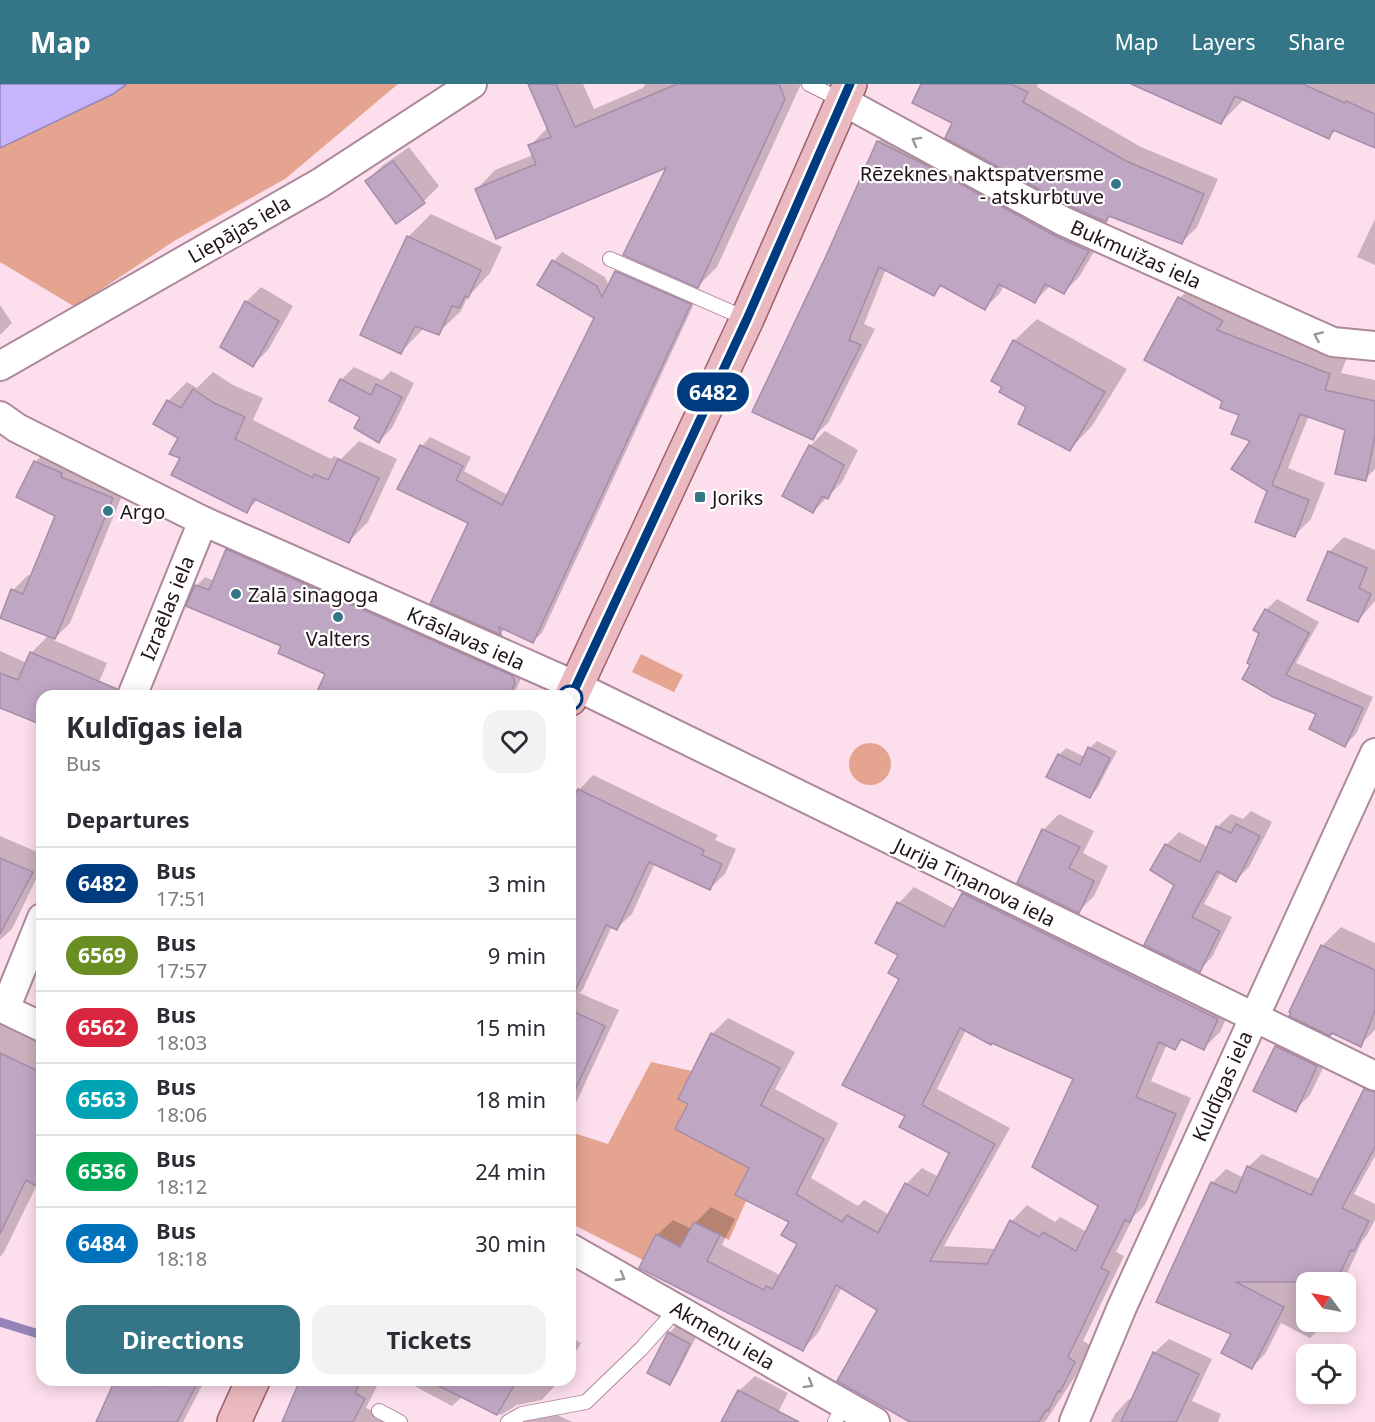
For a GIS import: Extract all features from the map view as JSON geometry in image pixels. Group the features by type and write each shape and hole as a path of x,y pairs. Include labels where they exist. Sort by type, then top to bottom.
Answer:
{"main road":[{"path":"574,690 747,319 847,93"},
{"path":"234,1422 250,1386"}],"street":[{"name":"Liepājas iela","path":"0,366 320,183 472,84"},
{"name":"Bukmuižas iela","path":"847,93 1063,221 1333,342 1375,346"},
{"name":"Krāslavas iela","path":"0,416 17,428 203,520 569,690"},
{"name":"Izraēlas iela","path":"134,690 203,520"},
{"name":"Jurija Tiņanova iela","path":"576,693 1254,1016 1375,1076"},
{"name":"Kuldīgas iela","path":"1074,1422 1122,1307 1375,753"},
{"path":"36,932 2,1013 36,1026"},
{"name":"Akmeņu iela","path":"576,1251 677,1309 839,1413 875,1422"}],"lane":[{"path":"809,84 847,93"},
{"path":"610,259 747,319"},
{"path":"508,1422 522,1414 586,1402 641,1349 677,1309"},
{"path":"379,1411 400,1422"}],"shaded area":[{"path":"0,84 127,84 113,94 0,148"},
{"path":"127,84 398,84 285,179 174,241 75,307 0,262 0,148 113,94"},
{"path":"641,654 683,675 674,692 632,672"},
{"path":"870,743 885,749 891,764 885,779 870,785 855,779 849,764 855,749"},
{"path":"651,1062 692,1071 678,1098 688,1105 675,1129 749,1167 735,1195 746,1201 729,1240 694,1222 680,1247 656,1235 643,1260 576,1226 576,1134 608,1144"}],"building":[{"path":"528,84 556,84 575,127 677,84 779,84 785,99 698,288 623,255 666,168 496,239 475,189 536,164 528,145 551,137"},
{"path":"921,84 1011,84 1028,92 1023,102 1126,161 1204,194 1182,244 1109,216 1106,222 1070,206 945,138 952,123 912,103"},
{"path":"1131,84 1303,84 1375,114 1375,148 1333,130 1329,139 1235,96 1221,124"},
{"path":"877,141 930,167 1055,236 1089,251 1064,294 1045,284 1035,303 999,284 985,310 940,285 934,296 879,267 849,340 861,345 813,440 752,412 826,256"},
{"path":"393,161 425,203 396,224 365,181"},
{"path":"407,236 481,270 468,298 465,296 459,308 452,306 439,335 415,326 401,354 360,335"},
{"path":"552,260 597,286 602,297 615,271 691,304 533,643 499,627 501,635 430,604 468,523 397,489 420,445 463,466 456,480 502,505 594,318 537,285"},
{"path":"1178,297 1223,321 1217,330 1330,374 1325,390 1375,401 1375,436 1366,481 1335,474 1345,430 1300,414 1272,485 1309,500 1295,537 1255,522 1267,491 1231,469 1250,441 1231,434 1239,415 1220,408 1222,401 1144,360"},
{"path":"245,301 279,321 253,367 220,347"},
{"path":"1013,340 1105,392 1070,451 1018,424 1026,407 999,392 1002,387 991,381"},
{"path":"340,379 371,395 376,384 402,397 379,443 354,428 360,417 329,401"},
{"path":"193,389 214,403 245,417 235,439 313,478 314,474 328,480 338,459 379,478 349,543 254,499 247,513 171,475 180,458 169,454 178,438 153,424 167,400 181,408"},
{"path":"809,445 844,465 828,499 822,496 813,513 782,496"},
{"path":"34,461 62,473 61,477 113,498 55,639 0,618 11,589 23,594 55,516 16,497"},
{"name":"Valters","path":"226,549 513,676 515,683 512,690 318,690 325,674 278,653 281,646 186,606 195,585 209,590"},
{"path":"1328,551 1367,568 1359,588 1371,594 1358,622 1307,600"},
{"path":"1265,609 1309,633 1286,675 1363,708 1345,747 1309,729 1316,714 1273,697 1242,679 1250,665 1247,663 1259,633 1253,630"},
{"path":"30,652 117,689 36,690 36,723 0,708 0,673 18,680"},
{"path":"1088,747 1110,758 1090,798 1046,777 1058,754 1080,765"},
{"path":"578,789 704,850 702,855 722,864 710,890 649,862 617,930 606,925 576,989 576,792"},
{"path":"1236,824 1260,836 1236,882 1217,871 1192,917 1220,931 1200,972 1144,945 1174,885 1150,870 1165,844 1200,862 1216,826 1231,833"},
{"path":"1042,829 1080,847 1069,868 1094,881 1079,913 1017,883"},
{"path":"0,858 33,872 0,934"},
{"path":"962,893 1218,1019 1204,1050 1181,1039 1175,1050 1159,1042 1136,1097 1176,1114 1130,1222 1125,1220 1101,1268 1109,1272 1068,1357 1075,1362 1060,1392 1058,1391 1048,1411 1046,1410 1039,1422 910,1422 837,1381 877,1310 836,1285 803,1351 639,1268 656,1234 680,1247 694,1222 720,1235 707,1261 764,1290 766,1286 772,1289 797,1244 781,1235 789,1222 735,1195 749,1168 675,1129 688,1104 678,1099 711,1033 780,1068 761,1105 824,1139 796,1194 842,1222 847,1215 878,1233 905,1183 928,1196 949,1153 899,1127 905,1116 842,1085 899,979 888,973 898,955 875,943 897,902 944,927","holes":["960,1028 991,1045 992,1043 1073,1079 1032,1167 1098,1206 1076,1251 1043,1232 1039,1237 1010,1220 987,1264 930,1261 995,1144 922,1105"]},
{"path":"1321,945 1375,970 1375,1011 1361,1047 1332,1033 1330,1036 1289,1016"},
{"path":"576,1013 605,1026 576,1088"},
{"path":"1275,1046 1317,1066 1296,1112 1253,1091"},
{"path":"0,1053 36,1070 36,1186 26,1180 0,1234"},
{"path":"1364,1089 1375,1092 1375,1147 1342,1208 1369,1221 1341,1272 1296,1272 1296,1282 1236,1282 1284,1307 1252,1369 1221,1353 1231,1334 1156,1302 1211,1182 1236,1193 1247,1166 1311,1195"},
{"path":"668,1332 690,1344 670,1385 647,1373"},
{"path":"1153,1352 1199,1374 1176,1422 1121,1422"},
{"path":"112,1386 196,1386 177,1422 96,1422"},
{"path":"297,1386 358,1386 355,1393 365,1399 353,1422 282,1422"},
{"path":"439,1386 514,1386 497,1415"},
{"path":"738,1390 799,1422 721,1422"}],"waterway":[{"path":"0,1322 36,1333"}],"bus line":[{"name":"6482","path":"574,690 747,319 850,84"}],"place":[{"name":"Rēzeknes naktspatversme - atskurbtuve","path":"1116,184"},
{"name":"Joriks","path":"700,497"},
{"name":"Argo","path":"108,511"},
{"name":"Zalā sinagoga","path":"236,594"},
{"name":"Valters","path":"338,617"}]}
